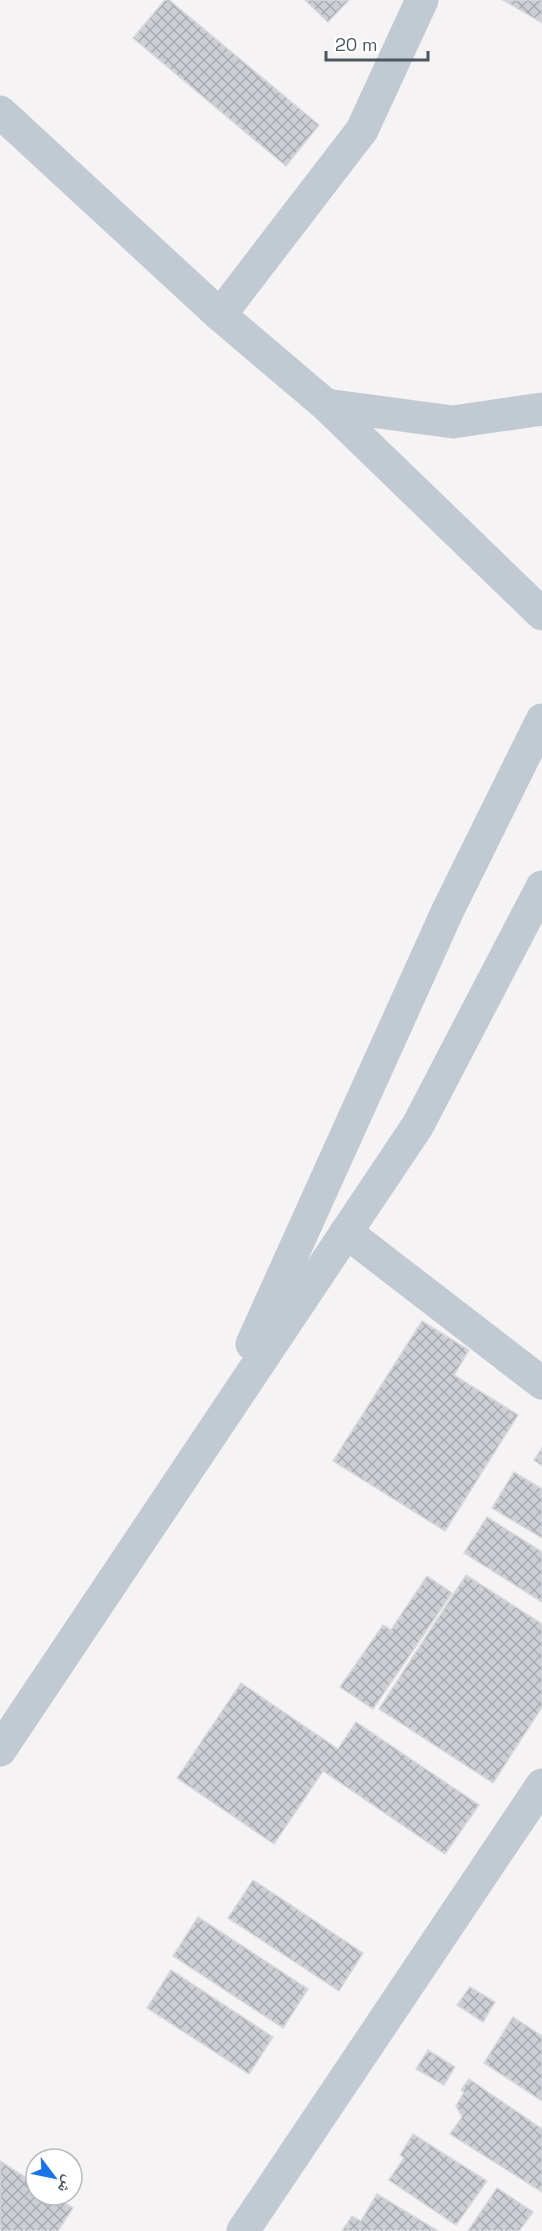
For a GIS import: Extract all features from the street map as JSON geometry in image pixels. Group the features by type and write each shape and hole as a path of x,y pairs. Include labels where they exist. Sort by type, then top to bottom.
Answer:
{"street":[{"path":"220,315 362,130 422,0"},
{"path":"0,111 220,315 326,405 542,614"},
{"path":"326,405 453,422 542,409"},
{"path":"215,1427 443,921 542,720"},
{"path":"0,1750 418,1125 542,887"},
{"path":"345,1232 542,1383"},
{"path":"243,2231 542,1785"}],"building":[{"path":"165,0 169,0 319,125 286,166 133,38"},
{"path":"305,0 349,0 328,22"},
{"path":"503,0 542,0 542,23"},
{"path":"422,1321 469,1350 454,1375 518,1415 445,1531 333,1461"},
{"path":"542,1448 542,1466 534,1460"},
{"path":"514,1472 542,1489 542,1538 492,1508"},
{"path":"487,1517 542,1552 542,1602 464,1553"},
{"path":"466,1575 542,1624 542,1707 493,1783 379,1709"},
{"path":"427,1576 452,1593 373,1709 340,1687 383,1625 391,1630"},
{"path":"241,1683 338,1749 356,1722 479,1805 445,1854 323,1771 274,1844 177,1778"},
{"path":"253,1880 363,1953 339,1991 228,1918"},
{"path":"198,1917 308,1989 283,2028 173,1956"},
{"path":"171,1970 273,2037 249,2074 147,2008"},
{"path":"470,1987 495,2002 483,2022 457,2005"},
{"path":"513,2017 542,2036 542,2101 484,2063"},
{"path":"428,2050 455,2067 444,2085 416,2069"},
{"path":"469,2079 542,2129 542,2192 450,2134 462,2117 456,2106 464,2092 461,2090"},
{"path":"413,2134 487,2181 456,2225 389,2180 404,2158 400,2155"},
{"path":"0,2161 24,2176 24,2207 73,2208 58,2231 0,2231"},
{"path":"497,2188 533,2212 519,2231 468,2231"},
{"path":"377,2194 438,2231 342,2231 352,2216 361,2221"}]}
